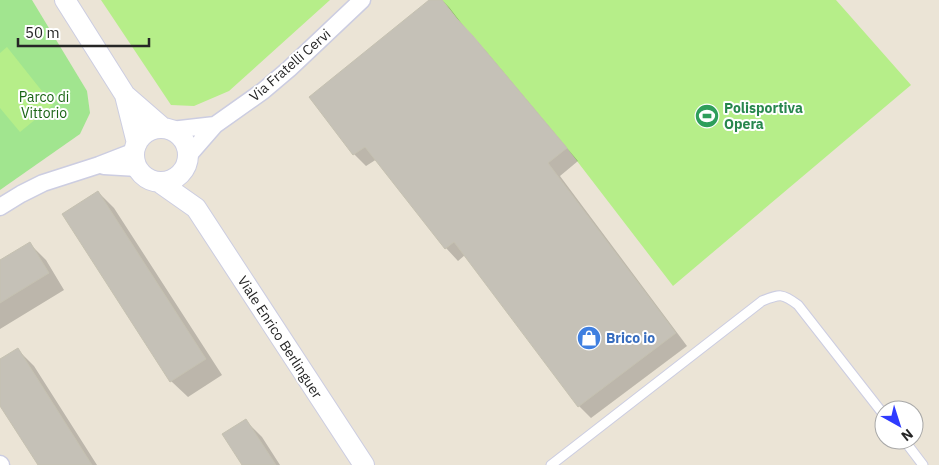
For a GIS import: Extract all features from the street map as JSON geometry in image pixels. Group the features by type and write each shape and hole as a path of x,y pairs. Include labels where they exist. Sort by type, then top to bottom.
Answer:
{"street":[{"path":"65,0 125,95 167,129 178,134 184,140 187,148 187,160 179,176 173,180 159,182 150,180 143,175 136,154 125,95"},
{"name":"Via Fratelli Cervi","path":"187,160 215,125 263,91 362,0"},
{"name":"Via Fratelli Cervi","path":"167,129 215,125"},
{"path":"136,154 142,136 155,129 167,129"},
{"path":"0,207 20,194 43,183 136,154"},
{"name":"Viale Enrico Berlinguer","path":"187,160 196,208"},
{"name":"Viale Enrico Berlinguer","path":"159,182 196,208 364,465"}],"lane":[{"path":"550,465 762,301 775,296 782,296 798,305 874,402"},
{"path":"912,450 923,465"}],"green space":[{"name":"Parco di Vittorio","path":"0,0 32,0 87,91 90,113 80,134 0,190"},
{"path":"101,0 330,0 229,91 194,106 171,105"},
{"name":"Polisportiva Opera","path":"442,0 836,0 911,85 673,286 567,148"},
{"path":"7,47 53,105 20,132 0,108 0,53"}],"building":[{"path":"429,0 442,0 567,148 548,163 676,333 578,407 454,242 445,249 365,147 353,155 309,97"},
{"path":"98,191 206,359 170,382 62,214"},
{"path":"30,242 49,273 0,303 0,260"},
{"path":"18,348 92,465 38,465 0,406 0,359"},
{"path":"246,419 276,465 242,465 222,434"}],"place":[{"name":"Polisportiva Opera","path":"707,116"},
{"name":"Brico io","path":"589,338"}]}
